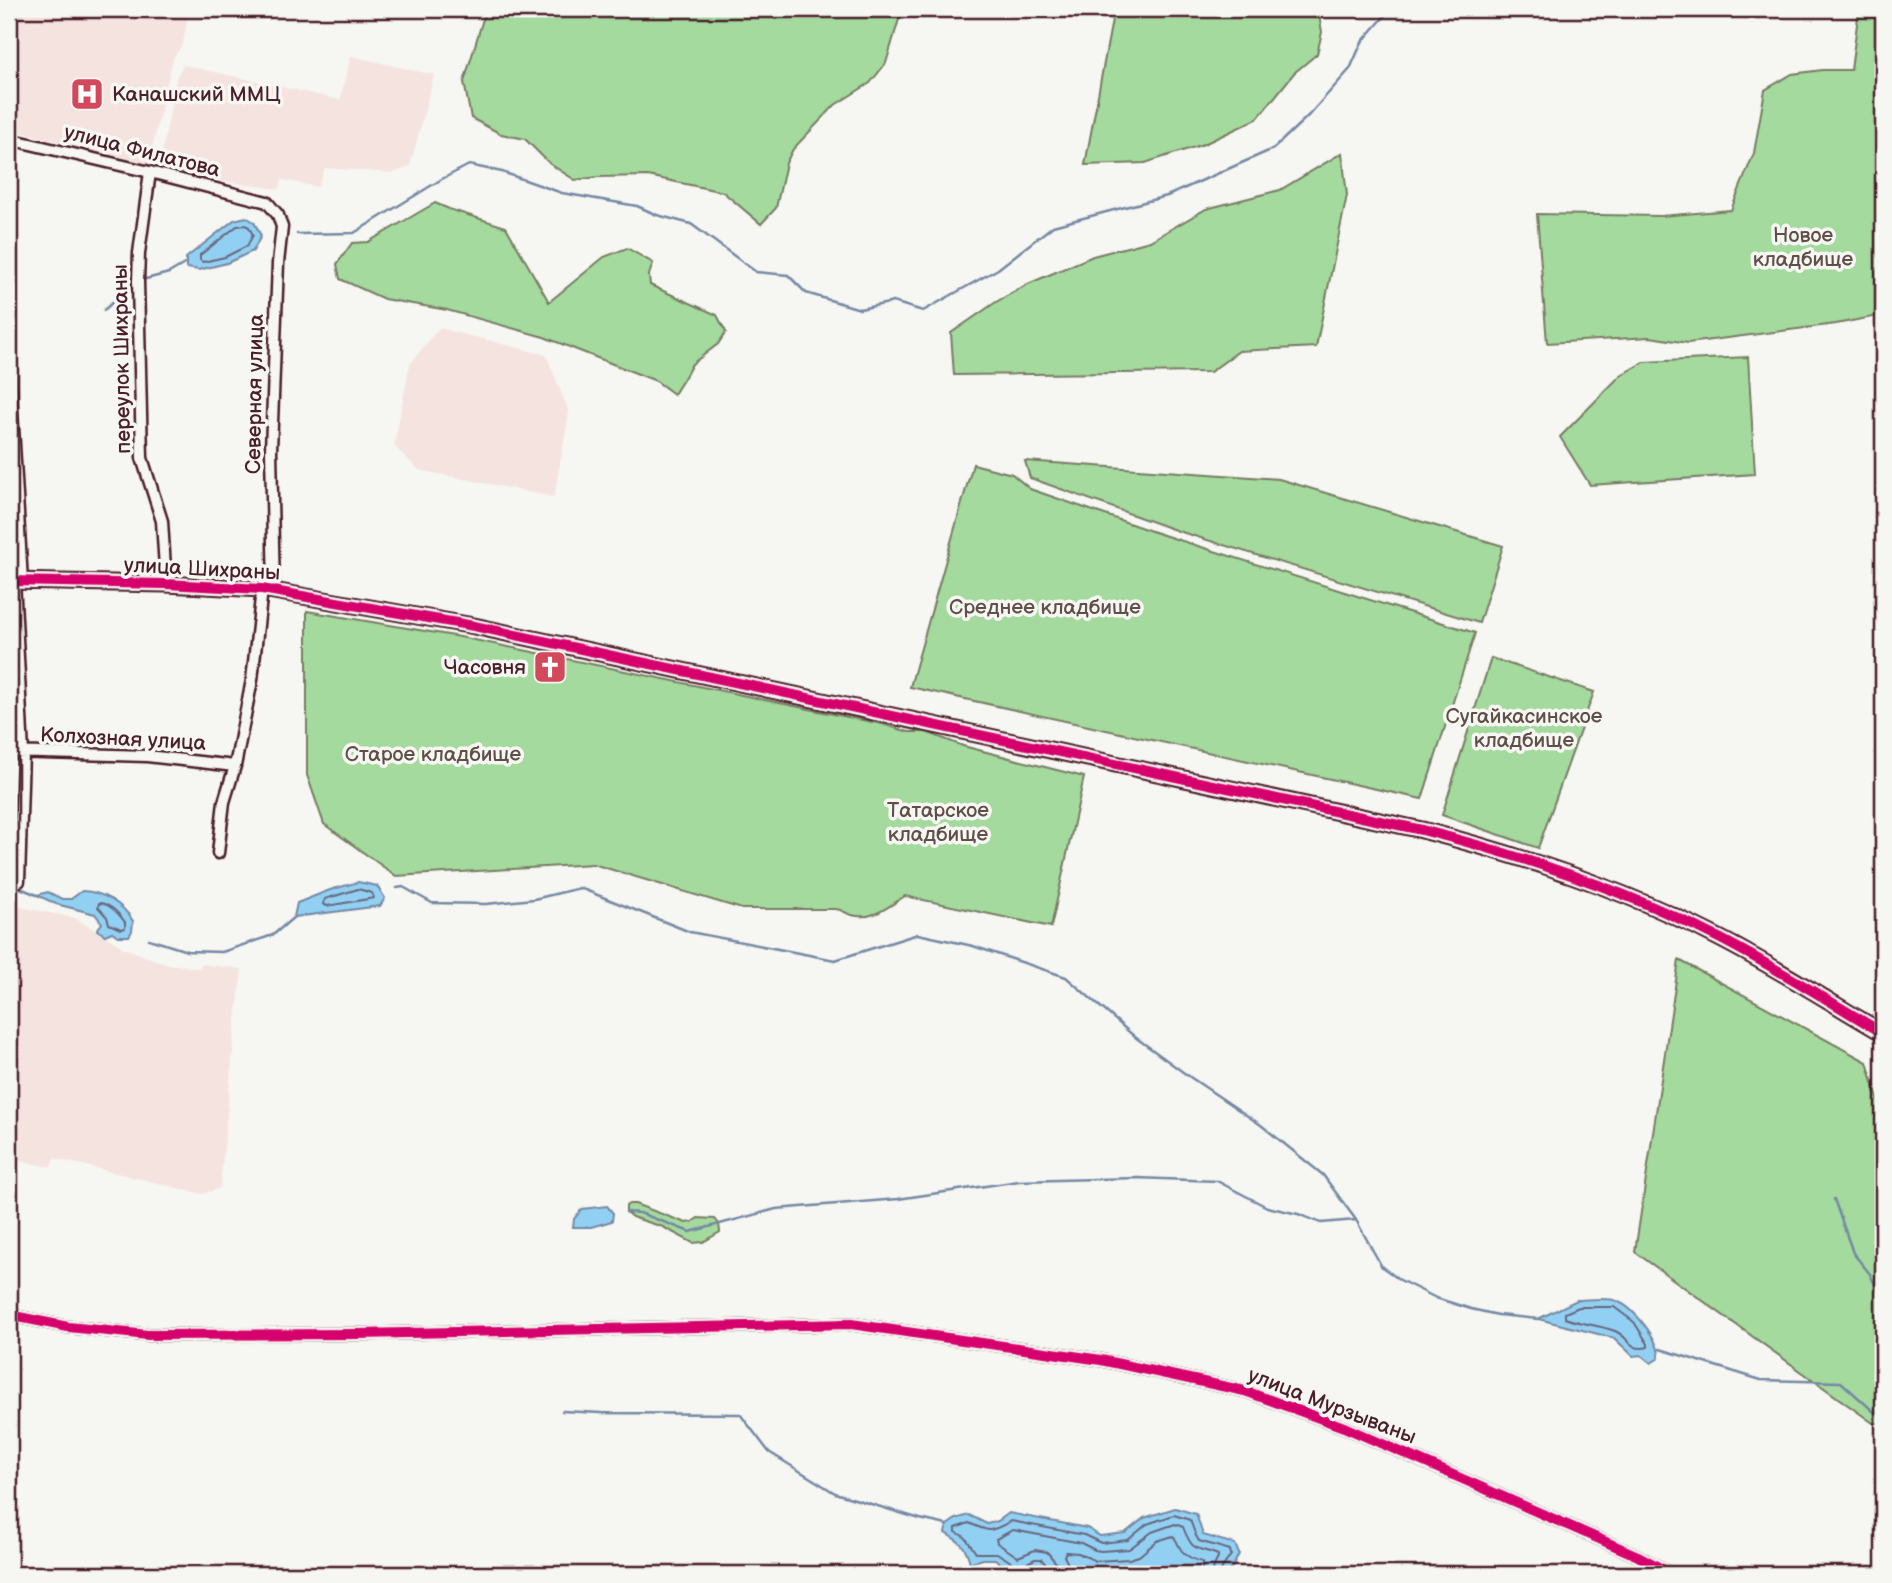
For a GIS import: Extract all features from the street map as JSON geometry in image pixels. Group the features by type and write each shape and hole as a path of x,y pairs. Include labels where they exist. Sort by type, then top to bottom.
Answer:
{"street":[{"name":"улица Филатова","path":"9,139 267,202"},
{"name":"переулок Шихраны","path":"150,172 139,253 138,282 142,458 162,521 166,584"},
{"name":"Северная улица","path":"218,853 224,802 235,766 253,680 268,590 278,263 282,227 278,215 267,202"},
{"path":"9,359 23,753 19,881"},
{"name":"улица Шихраны","path":"15,581 166,584 268,590 474,626 1422,830 1489,848 1587,880 1695,926 1745,952 1883,1033"},
{"name":"Колхозная улица","path":"9,752 147,756 235,766"},
{"name":"улица Мурзываны","path":"9,1317 68,1327 148,1335 358,1334 851,1324 1101,1360 1245,1391 1344,1427 1637,1556 1671,1574"}],"shaded area":[{"name":"Канашский ММЦ","path":"9,9 189,9 183,43 173,58 148,164 9,129"},
{"path":"351,56 434,75 410,166 394,173 325,168 318,187 282,180 279,189 200,178 160,163 177,76 183,65 340,100"},
{"path":"439,328 546,355 569,412 554,497 419,470 394,446 410,364"},
{"path":"9,905 75,918 124,948 166,964 200,968 201,964 242,969 220,1188 203,1194 54,1158 51,1167 9,1159"}],"green space":[{"path":"486,9 902,9 886,63 870,83 835,105 793,149 786,163 776,208 761,224 723,192 648,176 575,180 550,164 525,139 501,134 471,118 464,82"},
{"path":"1114,9 1318,9 1322,32 1317,54 1294,73 1257,119 1204,144 1145,163 1085,165"},
{"name":"Новое кладбище","path":"1859,9 1883,9 1883,315 1836,324 1688,343 1650,337 1547,343 1537,214 1661,216 1731,210 1754,153 1765,90 1792,74 1851,70"},
{"path":"1342,153 1347,195 1316,347 1239,351 1210,372 954,375 951,333 996,302 1028,284 1093,256 1150,241 1206,209 1280,190"},
{"path":"435,203 506,227 549,302 604,257 627,248 653,263 649,275 650,285 717,315 726,332 718,344 692,364 674,394 656,381 544,337 447,310 384,299 340,279 337,264 352,243 368,242"},
{"path":"1748,357 1755,474 1590,485 1560,437 1621,375 1644,362"},
{"path":"1025,461 1279,479 1503,546 1479,623 1178,531 1030,478"},
{"name":"Среднее кладбище","path":"973,464 1012,474 1030,489 1160,534 1475,633 1422,799 910,687"},
{"name":"Старое кладбище","path":"307,611 460,637 882,724 909,732 926,732 963,746 1084,777 1051,927 905,896 880,912 867,916 852,915 836,909 742,909 593,864 396,876 324,824 307,775"},
{"name":"Сугайкасинское кладбище","path":"1491,658 1594,692 1538,848 1442,815"},
{"path":"1679,960 1867,1062 1883,1116 1883,1423 1873,1423 1635,1252"},
{"path":"629,1204 686,1223 698,1218 715,1219 720,1232 703,1242 693,1243 663,1227 632,1217 626,1212 626,1206"}],"water":[{"path":"246,217 254,222 261,236 253,251 227,263 199,270 186,268 186,258 234,220"},
{"path":"358,882 377,886 385,898 380,906 294,917 297,903"},
{"path":"82,891 104,896 118,904 133,921 129,936 118,936 112,932 105,935 97,930 102,923 95,914 56,904 37,895 48,892 62,899 71,899"},
{"path":"607,1206 613,1213 612,1221 591,1227 573,1227 574,1219 582,1209"},
{"path":"1609,1299 1624,1305 1651,1334 1659,1358 1651,1363 1641,1355 1633,1356 1614,1338 1538,1319 1577,1300"},
{"path":"1175,1508 1196,1514 1203,1535 1235,1544 1239,1554 1226,1574 1045,1574 1039,1565 1021,1573 1009,1570 995,1559 970,1563 962,1545 945,1533 947,1525 956,1519 969,1515 987,1524 998,1521 1009,1513 1087,1528 1100,1536 1125,1533 1144,1518"}],"waterway":[{"path":"297,234 354,233 469,165 502,172 562,193 637,206 657,215 691,224 756,272 788,275 806,293 860,309 893,302 923,311 998,269 1053,226 1167,196 1273,149 1309,115 1350,69 1362,42 1391,9"},
{"path":"142,280 169,273 186,263"},
{"path":"104,310 136,282"},
{"path":"397,888 403,887 432,903 486,904 534,899 580,888 690,932 835,960 918,934 973,946 1066,977 1135,1037 1261,1125 1323,1175 1356,1220 1382,1267 1400,1280 1436,1298 1498,1315 1538,1319"},
{"path":"20,888 37,895"},
{"path":"149,939 187,951 222,952 273,935 294,917"},
{"path":"626,1212 640,1213 690,1232 776,1209 898,1199 1019,1181 1137,1178 1217,1181 1267,1207 1321,1223 1356,1220"},
{"path":"1834,1199 1853,1253 1870,1274 1883,1302"},
{"path":"1660,1349 1761,1380 1841,1382 1883,1420"},
{"path":"562,1411 740,1414 769,1452 835,1493 947,1525"}],"cycle path":[{"path":"9,581 262,589 474,626 1422,830 1572,875 1646,904 1738,948 1883,1033"},
{"path":"9,1316 68,1327 148,1335 358,1334 851,1324 1101,1360 1245,1391 1344,1427 1638,1556 1671,1574"}],"place":[{"name":"Канашский ММЦ","path":"87,94"},
{"name":"Часовня","path":"550,667"}],"park label":[{"name":"Татарское кладбище","path":"938,822"}]}
